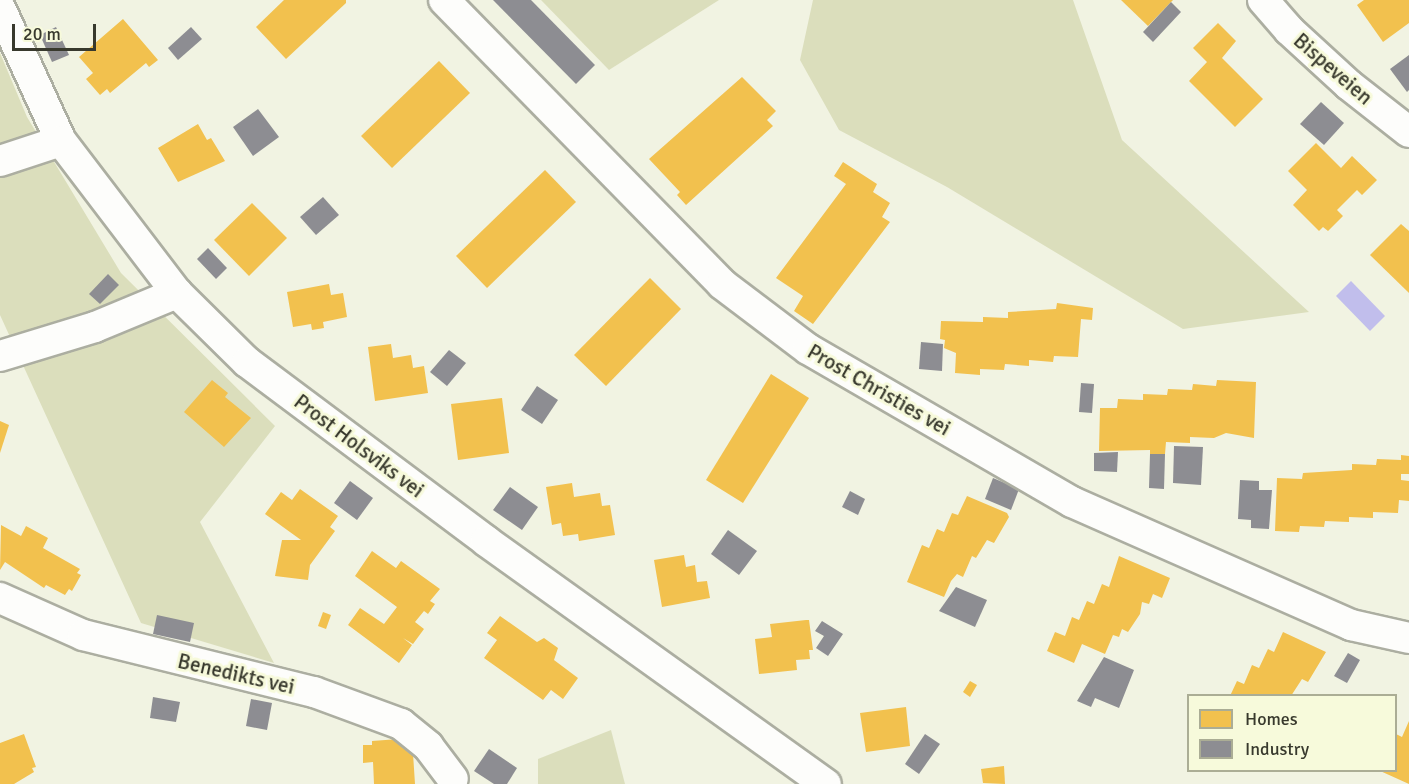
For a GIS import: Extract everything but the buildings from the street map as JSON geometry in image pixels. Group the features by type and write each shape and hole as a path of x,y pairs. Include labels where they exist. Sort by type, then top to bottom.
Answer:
{"street":[{"name":"Prost Christies vei","path":"444,0 722,284 808,349 1072,502 1350,625 1409,638"},
{"name":"Bispeveien","path":"1263,0 1288,30 1349,85 1409,132"},
{"name":"Prost Holsviks vei","path":"0,8 61,141 177,292 247,362 486,541 826,784"},
{"path":"0,161 61,141"},
{"path":"0,356 95,327 177,292"},
{"name":"Benedikts vei","path":"0,598 83,635 314,692 401,724 428,746 453,779"}],"green space":[{"path":"541,0 719,0 609,70"},
{"path":"813,0 1073,0 1122,140 1309,312 1183,329 947,187 839,130 800,60"},
{"path":"0,53 27,117 121,273 275,426 200,522 274,663 141,623 0,315"},
{"path":"611,730 625,784 538,784 538,759"}],"water":[{"path":"1351,281 1385,316 1370,331 1336,296"}]}
